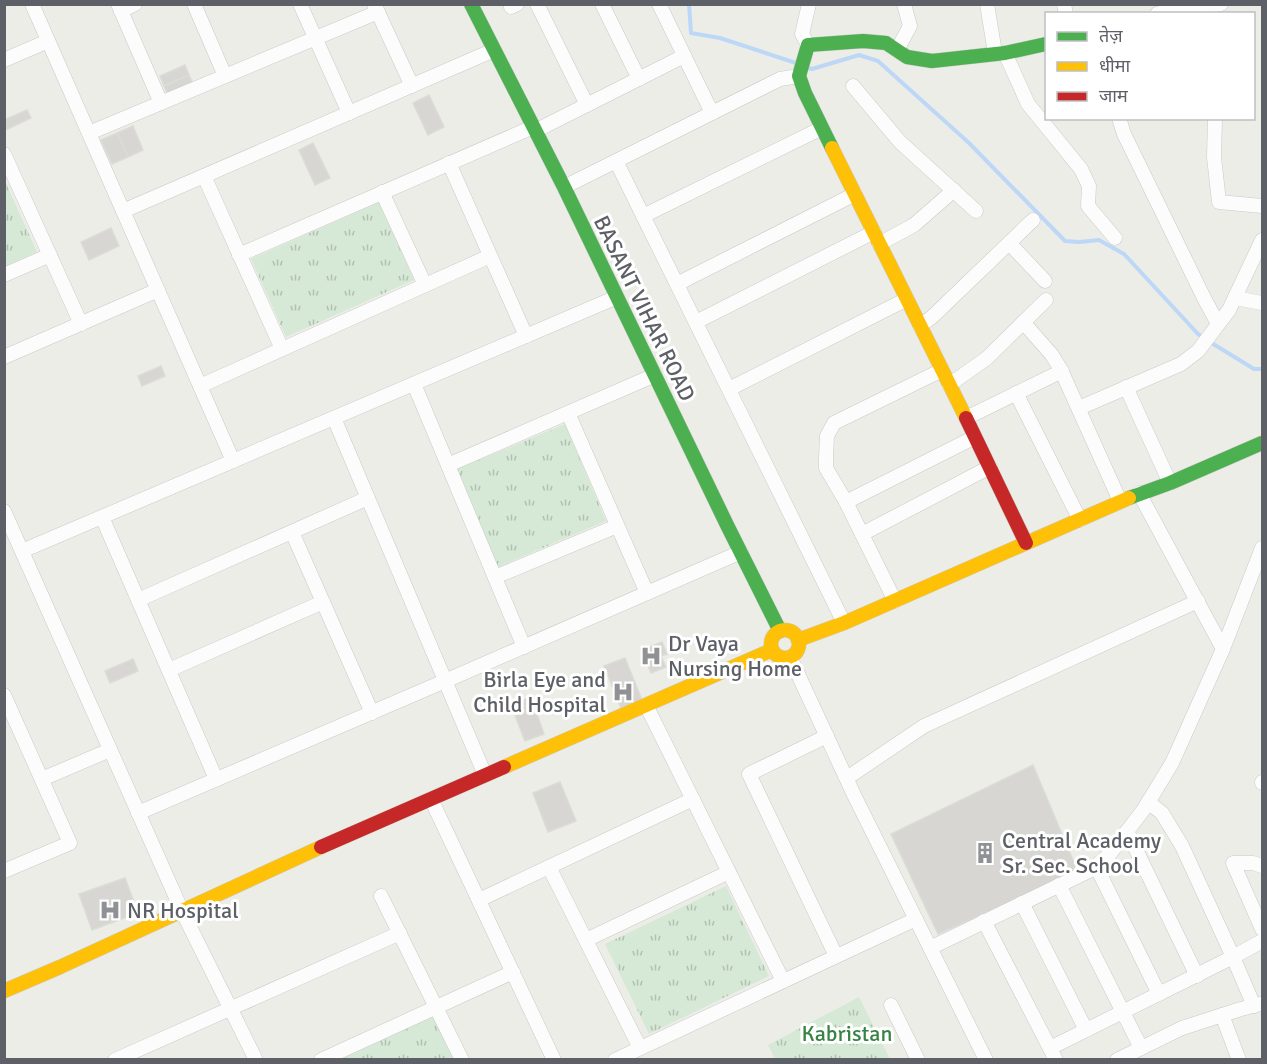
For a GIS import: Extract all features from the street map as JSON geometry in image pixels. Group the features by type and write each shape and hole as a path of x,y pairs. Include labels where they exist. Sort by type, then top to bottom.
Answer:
{"street":[{"path":"32,4 233,461"},
{"path":"135,4 119,8 161,103"},
{"path":"194,4 225,76"},
{"path":"300,4 349,113"},
{"name":"BASANT VIHAR ROAD","path":"471,4 564,187 780,631"},
{"path":"537,4 587,105"},
{"path":"602,4 639,79"},
{"path":"658,4 712,113"},
{"path":"809,4 802,34 806,51 800,76 806,93 1026,543"},
{"path":"897,50 910,26 904,4"},
{"path":"987,4 1000,53 1028,104 1081,170 1089,186 1088,206 1115,238"},
{"path":"1164,12 1188,5 1197,8 1221,4"},
{"path":"88,133 315,38 376,8 412,86"},
{"path":"4,60 48,41"},
{"path":"806,51 863,41 886,43 907,57 932,61 1000,53 1045,44"},
{"path":"123,211 494,50"},
{"path":"239,255 449,163 534,129 684,56"},
{"path":"564,187 780,79 800,76"},
{"path":"854,86 900,142 976,211"},
{"path":"1120,120 1129,145 1216,327"},
{"path":"1215,120 1214,157 1219,202 1263,206"},
{"path":"643,216 822,128"},
{"path":"4,154 81,324"},
{"path":"616,161 844,623"},
{"path":"449,163 526,336"},
{"path":"204,176 282,349"},
{"path":"696,322 877,238 914,225 954,190"},
{"path":"382,192 425,285"},
{"path":"677,284 855,194"},
{"path":"920,326 1033,220"},
{"path":"1079,408 1181,364 1198,351 1229,310 1263,240"},
{"path":"1009,243 1045,281"},
{"path":"4,275 50,255"},
{"path":"200,386 490,256"},
{"path":"4,357 158,290"},
{"path":"22,551 617,297"},
{"path":"1235,298 1263,303"},
{"path":"729,389 907,299"},
{"path":"949,385 987,358 1046,300"},
{"path":"1023,322 1052,355 1062,371 1120,501"},
{"path":"895,601 846,502 826,468 827,436 834,423 942,370"},
{"path":"966,418 1062,371"},
{"path":"448,465 655,375"},
{"path":"414,384 524,647"},
{"path":"1126,387 1170,483"},
{"path":"1016,393 1080,520"},
{"path":"568,413 647,593"},
{"path":"334,418 485,775"},
{"path":"846,502 975,437"},
{"path":"798,640 895,601 1120,501 1170,483 1263,443"},
{"path":"862,534 990,467"},
{"path":"1139,493 1223,649"},
{"path":"138,600 368,498"},
{"path":"4,511 182,911 256,1059"},
{"path":"102,517 216,779"},
{"path":"495,577 617,526"},
{"path":"292,532 372,712"},
{"path":"930,948 1091,870 1109,855 1148,802 1172,763 1223,649 1263,548"},
{"path":"138,813 741,552"},
{"path":"847,778 924,726 1198,601"},
{"path":"169,669 323,602"},
{"path":"786,630 793,633 798,640 798,650 790,657 780,658 772,650 772,638 780,631 786,630"},
{"path":"4,991 301,856 772,650"},
{"path":"790,657 986,1059"},
{"path":"5,699 70,843 6,867"},
{"path":"646,705 783,981"},
{"path":"827,736 748,774 836,956"},
{"path":"42,779 110,750"},
{"path":"431,799 554,1059"},
{"path":"479,900 693,799"},
{"path":"1117,1059 1182,1028 1222,1015 1260,1007 1233,957 1182,846 1162,813 1148,802"},
{"path":"1127,831 1197,975"},
{"path":"1263,866 1253,862 1233,863 1263,929"},
{"path":"1096,866 1159,994"},
{"path":"549,867 640,1047"},
{"path":"586,939 729,872"},
{"path":"1059,885 1141,1048"},
{"path":"381,896 462,1059"},
{"path":"1022,903 1086,1030"},
{"path":"615,1059 916,919"},
{"path":"984,921 1053,1054 1086,1030 1263,941"},
{"path":"115,1059 400,933"},
{"path":"321,1059 513,972"},
{"path":"891,1005 918,1059"},
{"path":"1222,1015 1239,1059"}],"green space":[{"path":"4,179 37,252 5,267 4,267"},
{"path":"379,202 414,280 286,337 251,259"},
{"path":"565,424 606,521 498,567 457,469"},
{"path":"726,886 769,976 649,1034 605,944"},
{"name":"Kabristan","path":"859,997 890,1059 775,1059 768,1045"},
{"path":"434,1015 455,1060 338,1060"}],"building":[{"path":"185,65 189,75 164,86 160,76"},
{"path":"189,75 194,86 169,97 164,86"},
{"path":"429,95 444,127 428,135 413,103"},
{"path":"27,110 31,118 6,130 4,120"},
{"path":"133,126 143,150 128,157 117,133"},
{"path":"117,133 128,157 112,164 101,140"},
{"path":"313,143 330,178 315,185 299,150"},
{"path":"111,228 119,246 89,260 81,242"},
{"path":"161,366 165,376 142,386 138,376"},
{"path":"662,642 667,654 661,656 666,667 651,673 642,650"},
{"path":"625,658 642,700 621,708 604,666"},
{"path":"133,659 138,671 110,683 105,671"},
{"path":"531,697 544,734 525,741 511,705"},
{"name":"Central Academy Sr. Sec. School","path":"1033,765 1078,872 938,934 891,834"},
{"path":"560,782 576,821 548,832 533,793"},
{"path":"125,878 138,913 92,930 79,894"}],"waterway":[{"path":"689,4 691,33 720,38 796,63"},
{"path":"808,68 812,69 859,55 878,61 969,143 1065,241 1099,240 1124,254 1204,338"},
{"path":"1210,342 1254,369 1262,369"}],"traffic: fast":[{"path":"471,4 564,187 780,631"},
{"path":"832,148 799,76 808,45 863,41 886,43 907,57 932,61 1005,53 1045,44"},
{"path":"1129,498 1170,483 1262,443"}],"traffic: slow":[{"path":"832,148 966,418"},
{"path":"798,640 844,623 1129,498"},
{"path":"785,630 795,634 799,644 795,654 785,658 775,654 771,644 775,634 785,630"},
{"path":"504,767 772,650"},
{"path":"4,991 321,847"}],"traffic: jam":[{"path":"966,418 1026,543"},
{"path":"321,847 504,767"}],"place":[{"name":"Dr Vaya Nursing Home","path":"651,656"},
{"name":"Birla Eye and Child Hospital","path":"623,692"},
{"name":"Central Academy Sr. Sec. School","path":"985,853"},
{"name":"NR Hospital","path":"110,910"}]}
